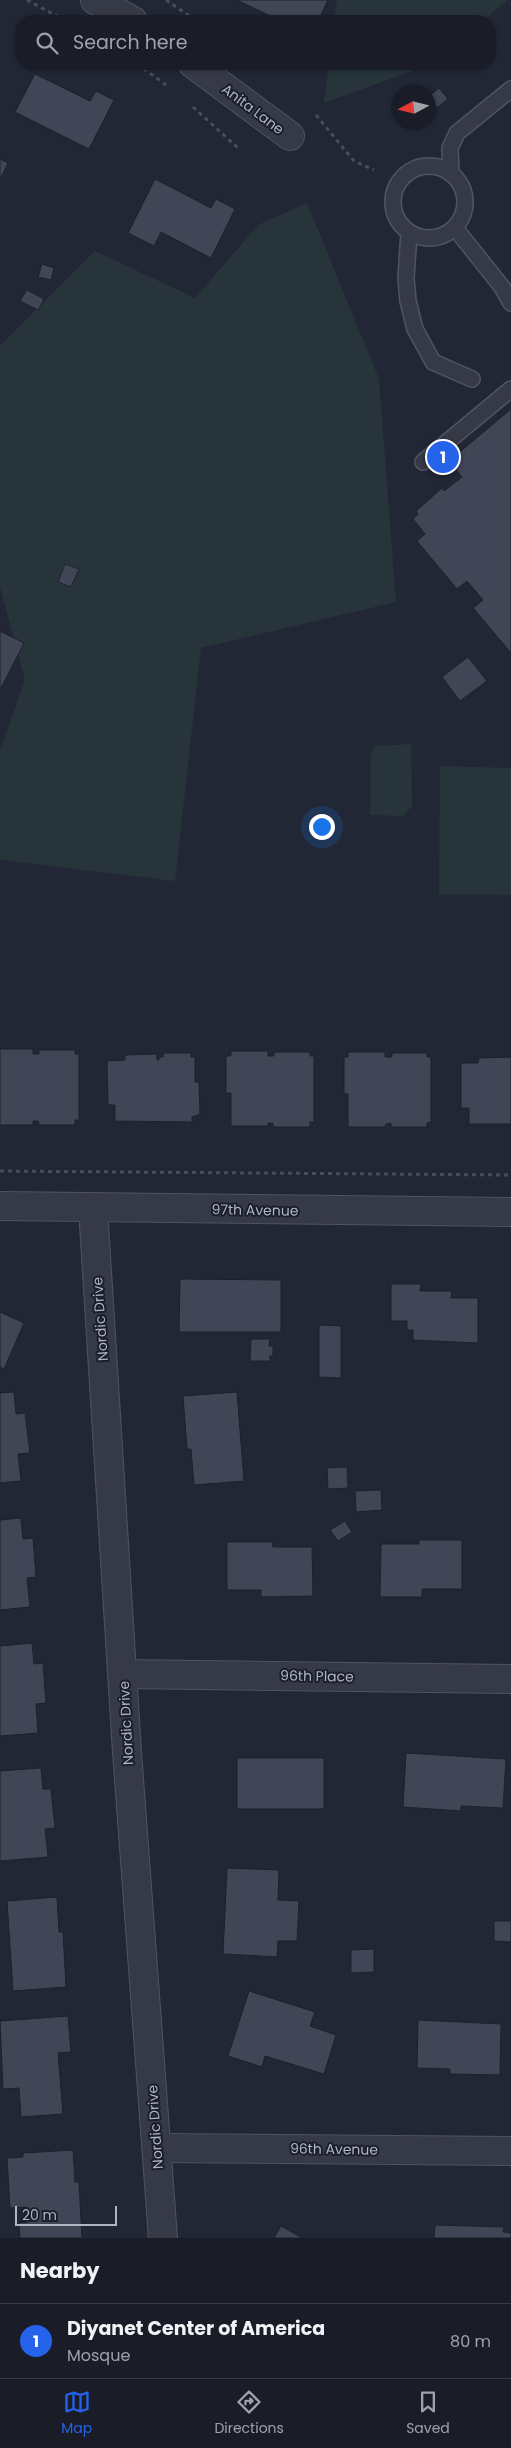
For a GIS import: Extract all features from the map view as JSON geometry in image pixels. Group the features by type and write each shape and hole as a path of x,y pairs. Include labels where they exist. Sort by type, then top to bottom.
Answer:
{"street":[{"path":"95,0 122,15"},
{"name":"Anita Lane","path":"201,70 290,136"},
{"name":"97th Avenue","path":"0,1206 511,1212"},
{"name":"Nordic Drive","path":"92,1208 127,1752 163,2238"},
{"name":"96th Place","path":"123,1674 511,1679"},
{"name":"96th Avenue","path":"157,2148 511,2151"}],"lane":[{"path":"451,173 450,148 456,133 511,89"},
{"path":"424,166 440,167 451,173 460,182 465,193 465,206 462,218 456,228 445,236 433,239 420,238 409,233 395,215 394,192 400,181 408,173 424,166"},
{"path":"456,228 502,287 511,303"},
{"path":"409,233 406,278 408,301 415,329 433,362 472,379"},
{"path":"423,462 511,389"}],"path":[{"path":"26,0 55,15"},
{"path":"166,0 187,15"},
{"path":"145,70 172,89"},
{"path":"186,101 238,148"},
{"path":"308,114 315,114 325,123 354,161 374,170"},
{"path":"0,1171 511,1175"}],"shaded area":[{"path":"337,0 508,0 489,15 335,15"},
{"path":"328,70 415,70 324,103"},
{"path":"307,203 379,379 396,602 201,648 175,881 0,860 0,751 25,680 0,587 0,346 95,251 195,298 258,225"},
{"path":"411,744 412,806 403,816 370,815 371,752 376,746"},
{"path":"440,766 511,768 511,895 439,894"}],"building":[{"path":"237,0 328,0 321,15 268,15"},
{"path":"35,74 90,101 96,91 114,100 89,149 15,112"},
{"path":"439,88 448,99 437,108 436,107 436,90"},
{"path":"0,159 8,163 0,180"},
{"path":"155,179 211,208 216,199 235,209 211,258 161,232 154,246 128,233"},
{"path":"42,264 54,268 51,280 38,277"},
{"path":"27,290 44,299 38,310 20,301"},
{"path":"511,409 511,653 473,608 483,600 467,581 457,589 417,541 425,534 413,519 418,514 416,511 442,488 444,491 462,477 449,461"},
{"path":"65,564 79,569 71,587 58,582"},
{"path":"0,631 24,643 1,688 0,688"},
{"path":"468,657 487,681 460,701 442,677"},
{"path":"0,1049 33,1049 33,1054 39,1054 39,1050 75,1050 75,1054 79,1054 79,1120 75,1120 75,1125 39,1125 38,1121 33,1121 33,1125 0,1125"},
{"path":"231,1051 268,1051 268,1056 274,1056 274,1052 310,1052 310,1056 314,1056 314,1122 310,1122 310,1127 273,1127 273,1123 268,1123 268,1126 231,1126 231,1093 226,1093 226,1056 231,1056"},
{"path":"348,1052 385,1052 385,1057 392,1057 392,1053 427,1053 427,1057 431,1057 431,1122 427,1123 427,1127 391,1127 391,1123 386,1124 385,1127 348,1127 348,1094 344,1094 344,1057 348,1057"},
{"path":"164,1053 191,1053 191,1057 195,1057 195,1082 199,1082 200,1114 192,1117 192,1122 115,1121 115,1105 108,1105 107,1061 125,1060 125,1055 157,1054 157,1060 159,1060 159,1057 163,1057"},
{"path":"511,1057 511,1124 469,1124 469,1108 461,1108 461,1063 478,1063 479,1058"},
{"path":"180,1279 281,1280 281,1332 179,1332"},
{"path":"391,1284 421,1284 420,1291 452,1291 451,1298 478,1298 478,1343 413,1340 413,1330 407,1330 407,1321 391,1321"},
{"path":"0,1312 24,1323 4,1369 0,1367"},
{"path":"319,1325 341,1326 341,1378 319,1377"},
{"path":"251,1339 270,1339 269,1346 273,1346 273,1356 270,1356 270,1361 250,1361"},
{"path":"14,1392 16,1414 25,1413 30,1453 18,1454 21,1481 0,1483 0,1393"},
{"path":"237,1392 244,1481 194,1485 191,1449 187,1449 183,1396"},
{"path":"347,1467 348,1488 328,1489 327,1468"},
{"path":"381,1490 382,1510 356,1512 355,1491"},
{"path":"21,1518 23,1539 33,1538 36,1577 27,1578 30,1607 0,1610 0,1520"},
{"path":"345,1521 352,1532 338,1541 330,1530"},
{"path":"419,1540 462,1540 462,1589 422,1589 422,1597 380,1597 381,1544 419,1544"},
{"path":"227,1542 272,1542 273,1547 312,1547 313,1596 261,1597 261,1590 227,1590"},
{"path":"32,1643 34,1664 43,1663 46,1703 36,1704 38,1733 0,1736 0,1646"},
{"path":"406,1753 506,1759 503,1808 461,1806 461,1811 403,1807"},
{"path":"237,1758 324,1758 324,1809 237,1809"},
{"path":"41,1768 43,1789 51,1789 55,1828 45,1829 48,1857 0,1861 0,1771"},
{"path":"227,1868 279,1870 278,1900 299,1901 297,1941 278,1941 277,1957 223,1954"},
{"path":"57,1897 59,1932 63,1932 66,1987 13,1991 7,1901"},
{"path":"494,1921 511,1921 511,1942 494,1941"},
{"path":"374,1949 374,1972 351,1973 351,1950"},
{"path":"249,1991 315,2012 310,2026 336,2035 324,2074 265,2056 262,2067 228,2056"},
{"path":"68,2016 71,2052 58,2053 63,2114 21,2117 19,2088 3,2089 0,2021"},
{"path":"418,2020 501,2024 500,2075 450,2074 450,2069 417,2068"},
{"path":"73,2150 75,2182 79,2182 82,2238 20,2238 19,2223 27,2222 26,2207 10,2208 7,2158 23,2157 23,2153"},
{"path":"435,2225 504,2227 503,2232 511,2233 511,2238 434,2238"},
{"path":"281,2226 302,2238 274,2238"}],"place":[{"name":"Diyanet Center of America","path":"443,457"}]}
